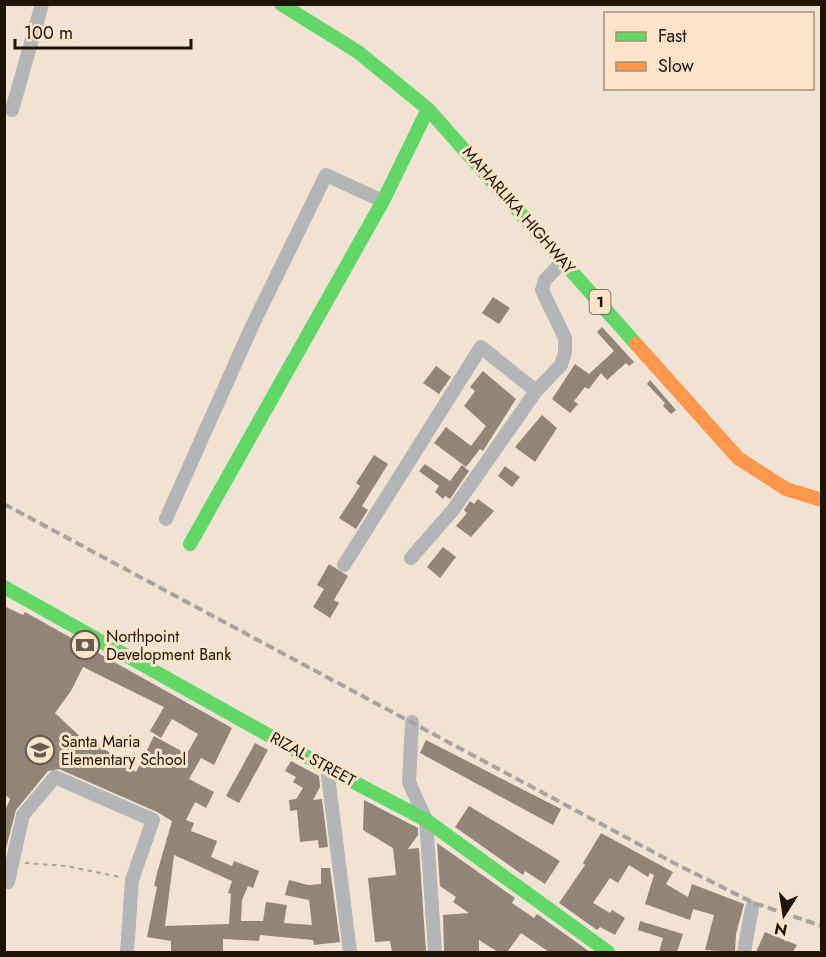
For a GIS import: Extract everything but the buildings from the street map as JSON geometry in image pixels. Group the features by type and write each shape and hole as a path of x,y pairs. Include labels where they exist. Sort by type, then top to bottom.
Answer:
{"main road":[{"name":"MAHARLIKA HIGHWAY","path":"281,4 343,40 381,67 428,109 738,458 786,489 822,500"},
{"path":"190,544 383,201 428,109"},
{"name":"RIZAL STREET","path":"4,587 327,768 426,820 608,952"}],"street":[{"path":"12,110 42,4"},
{"path":"166,519 252,326 326,175 383,201"},
{"path":"411,558 453,510 536,391 561,365 565,353 565,338 542,290 545,280 563,261"},
{"path":"344,565 481,347 536,391"},
{"path":"412,722 409,782 426,820 435,952"},
{"path":"327,768 350,952"},
{"path":"4,882 8,882 10,863 22,815 55,777 153,820 132,880 127,952"},
{"path":"744,952 752,908"}],"path":[{"path":"10,863 66,866 132,880"}],"railway":[{"path":"4,504 672,862 754,903 822,926"}],"traffic: fast":[{"path":"281,4 358,52 428,109 636,344"},
{"path":"190,544 383,201 428,109"},
{"path":"4,587 327,768 426,820 608,952"}],"traffic: slow":[{"path":"636,344 738,458 786,489 822,500"}],"place":[{"name":"Northpoint Development Bank","path":"85,645"},
{"name":"Santa Maria Elementary School","path":"40,750"}]}
